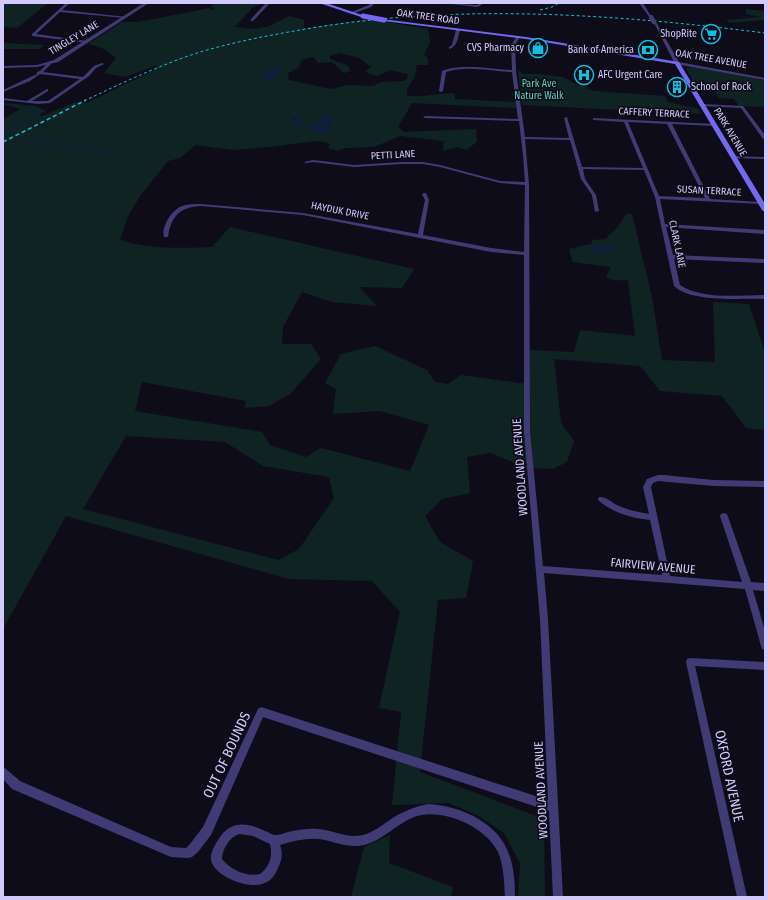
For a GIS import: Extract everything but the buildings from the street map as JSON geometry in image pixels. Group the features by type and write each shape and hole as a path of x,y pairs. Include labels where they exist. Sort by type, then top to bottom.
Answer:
{"main road":[{"name":"OAK TREE ROAD","path":"322,3 351,13 384,20 514,37"},
{"name":"OAK TREE AVENUE","path":"514,37 677,63"},
{"name":"PARK AVENUE","path":"677,63 765,210"}],"street":[{"path":"68,3 33,35 87,42"},
{"name":"TINGLEY LANE","path":"3,67 48,64 60,59 148,3"},
{"path":"252,20 252,18 268,3"},
{"path":"351,13 370,6 373,3"},
{"path":"445,3 476,6 480,6 482,3"},
{"name":"PARK AVENUE","path":"641,3 652,19 677,63"},
{"path":"61,11 125,17"},
{"path":"450,48 454,45 458,30"},
{"name":"WOODLAND AVENUE","path":"514,37 514,71 521,120 527,184 527,432 538,569 544,619 558,897"},
{"name":"OAK TREE AVENUE","path":"677,63 765,79"},
{"path":"3,91 38,74 47,68 48,64"},
{"path":"3,99 41,103 51,101 102,64"},
{"path":"441,91 444,71 447,70 459,68 514,71"},
{"path":"38,74 83,78"},
{"path":"28,102 47,90"},
{"path":"3,105 11,100"},
{"path":"703,105 742,107 765,138"},
{"path":"425,117 521,120"},
{"path":"566,118 584,183 594,195 597,211"},
{"name":"CAFFERY TERRACE","path":"594,119 714,125"},
{"name":"CLARK LANE","path":"626,120 644,169 657,197 671,257 675,283 679,288 686,292 698,295 765,297"},
{"path":"669,123 708,200"},
{"path":"523,138 571,139"},
{"path":"733,156 765,158"},
{"name":"PETTI LANE","path":"306,162 313,161 354,166 402,162 423,163 500,182 527,184"},
{"path":"580,168 644,169"},
{"path":"420,236 427,200 424,194"},
{"name":"SUSAN TERRACE","path":"657,197 761,203"},
{"name":"HAYDUK DRIVE","path":"166,236 166,229 178,210 196,204 291,212 491,250 527,254"},
{"path":"664,225 765,232"},
{"path":"671,257 765,261"},
{"path":"667,579 647,487 650,481 654,478 664,478 713,483 765,484"},
{"path":"602,499 608,505 624,512 653,517"},
{"path":"724,516 748,586 765,646"},
{"name":"FAIRVIEW AVENUE","path":"538,569 765,587"},
{"name":"OXFORD AVENUE","path":"742,897 690,662 765,666"},
{"name":"OUT OF BOUNDS","path":"3,772 16,785 172,852 188,853 194,848 207,831 261,712 553,807"},
{"path":"274,841 277,852 276,859 269,872 263,879 251,881 222,868 217,862 216,853 223,841 236,829 241,828 251,830 274,841 307,834 320,834 353,841 364,840 376,835 407,815 420,811 449,812 464,817 477,824 488,832 497,842 508,869 510,897"}],"green space":[{"path":"3,3 48,3 17,28 5,27 3,30"},
{"path":"216,3 262,3 252,8 235,27 252,29 267,27 289,16 304,20 304,28 369,19 428,29 430,42 424,55 428,58 428,65 417,65 415,76 407,89 407,96 449,93 455,94 455,99 516,102 516,108 412,103 398,127 404,132 476,129 477,142 466,150 457,147 443,151 444,141 400,136 374,147 344,148 338,151 328,148 330,144 326,142 315,141 233,150 195,145 180,158 168,161 140,196 128,216 120,239 130,243 153,247 212,247 230,227 414,269 402,288 359,287 377,306 332,302 302,292 283,327 282,344 311,344 321,359 290,394 269,406 245,408 246,401 142,382 135,411 262,432 270,445 306,457 321,448 410,471 429,425 380,411 333,414 336,389 325,383 341,354 375,346 427,370 435,382 448,384 461,375 527,384 528,350 574,352 580,330 635,336 628,280 608,278 606,276 611,267 573,262 569,249 591,244 593,240 605,239 617,228 626,214 632,214 652,297 662,360 715,362 713,302 749,304 765,353 765,430 746,428 722,396 660,391 640,366 554,359 561,423 574,441 567,462 553,469 527,468 491,453 467,457 470,493 442,499 425,516 440,542 473,561 466,598 438,600 420,772 544,819 545,897 518,897 520,863 504,833 477,815 449,803 392,805 401,712 379,708 400,612 372,581 289,579 66,516 3,629 3,119 20,109 7,105 3,106 3,103 35,106 46,111 39,115 42,116 76,102 87,103 154,70 157,65 126,77 104,73 116,58 103,49 88,44 122,22 138,22 210,8 211,10 215,10 211,6","holes":["339,53 359,58 371,67 365,72 377,76 390,70 407,74 408,77 404,81 381,82 373,86 348,85 331,89 289,80 288,73 299,67 301,60 313,57 318,63 332,62 344,73 351,71 347,65 330,59 330,56","321,115 332,121 328,124 330,130 320,134 317,133 312,126 297,126 293,119 300,118 304,124 312,125 324,122 324,120 320,118","126,436 225,442 263,466 329,477 334,498 299,549 278,560 83,509"]},
{"path":"746,9 765,11 765,20 730,23 726,20 761,17 746,14"},
{"path":"3,43 44,45 40,49 3,49"},
{"path":"692,67 743,75 765,81 765,107 739,106 734,99 719,98 713,89 696,87 686,68"},
{"name":"Park Ave Nature Walk","path":"518,70 523,74 563,77 594,91 665,96 668,102 699,109 701,114 522,105"},
{"path":"390,835 389,863 453,887 451,897 351,897 364,847"}],"water":[{"path":"281,64 283,65 279,72 279,76 268,80 262,79 262,75"},
{"path":"330,114 334,118 328,124 330,130 324,134 310,132 309,131 312,126 298,127 292,120 300,118 304,124 312,125 324,122 324,120 320,118 321,115"},
{"path":"594,245 610,245 616,250 610,253 599,253 589,249"}],"waterway":[{"path":"3,133 34,117 40,112 36,108 10,104"},
{"path":"3,135 7,137"},
{"path":"14,139 41,138 40,140 45,142 83,149 90,147 114,154 117,158"}],"railway":[{"path":"540,10 552,7 559,3"},
{"path":"84,101 156,68 200,52 279,34 363,21 420,16 536,14 651,21 765,33"},
{"path":"3,142 84,101"}],"place":[{"name":"ShopRite","path":"711,34"},
{"name":"CVS Pharmacy","path":"538,48"},
{"name":"Bank of America","path":"648,50"},
{"name":"AFC Urgent Care","path":"584,75"},
{"name":"School of Rock","path":"677,87"}]}
